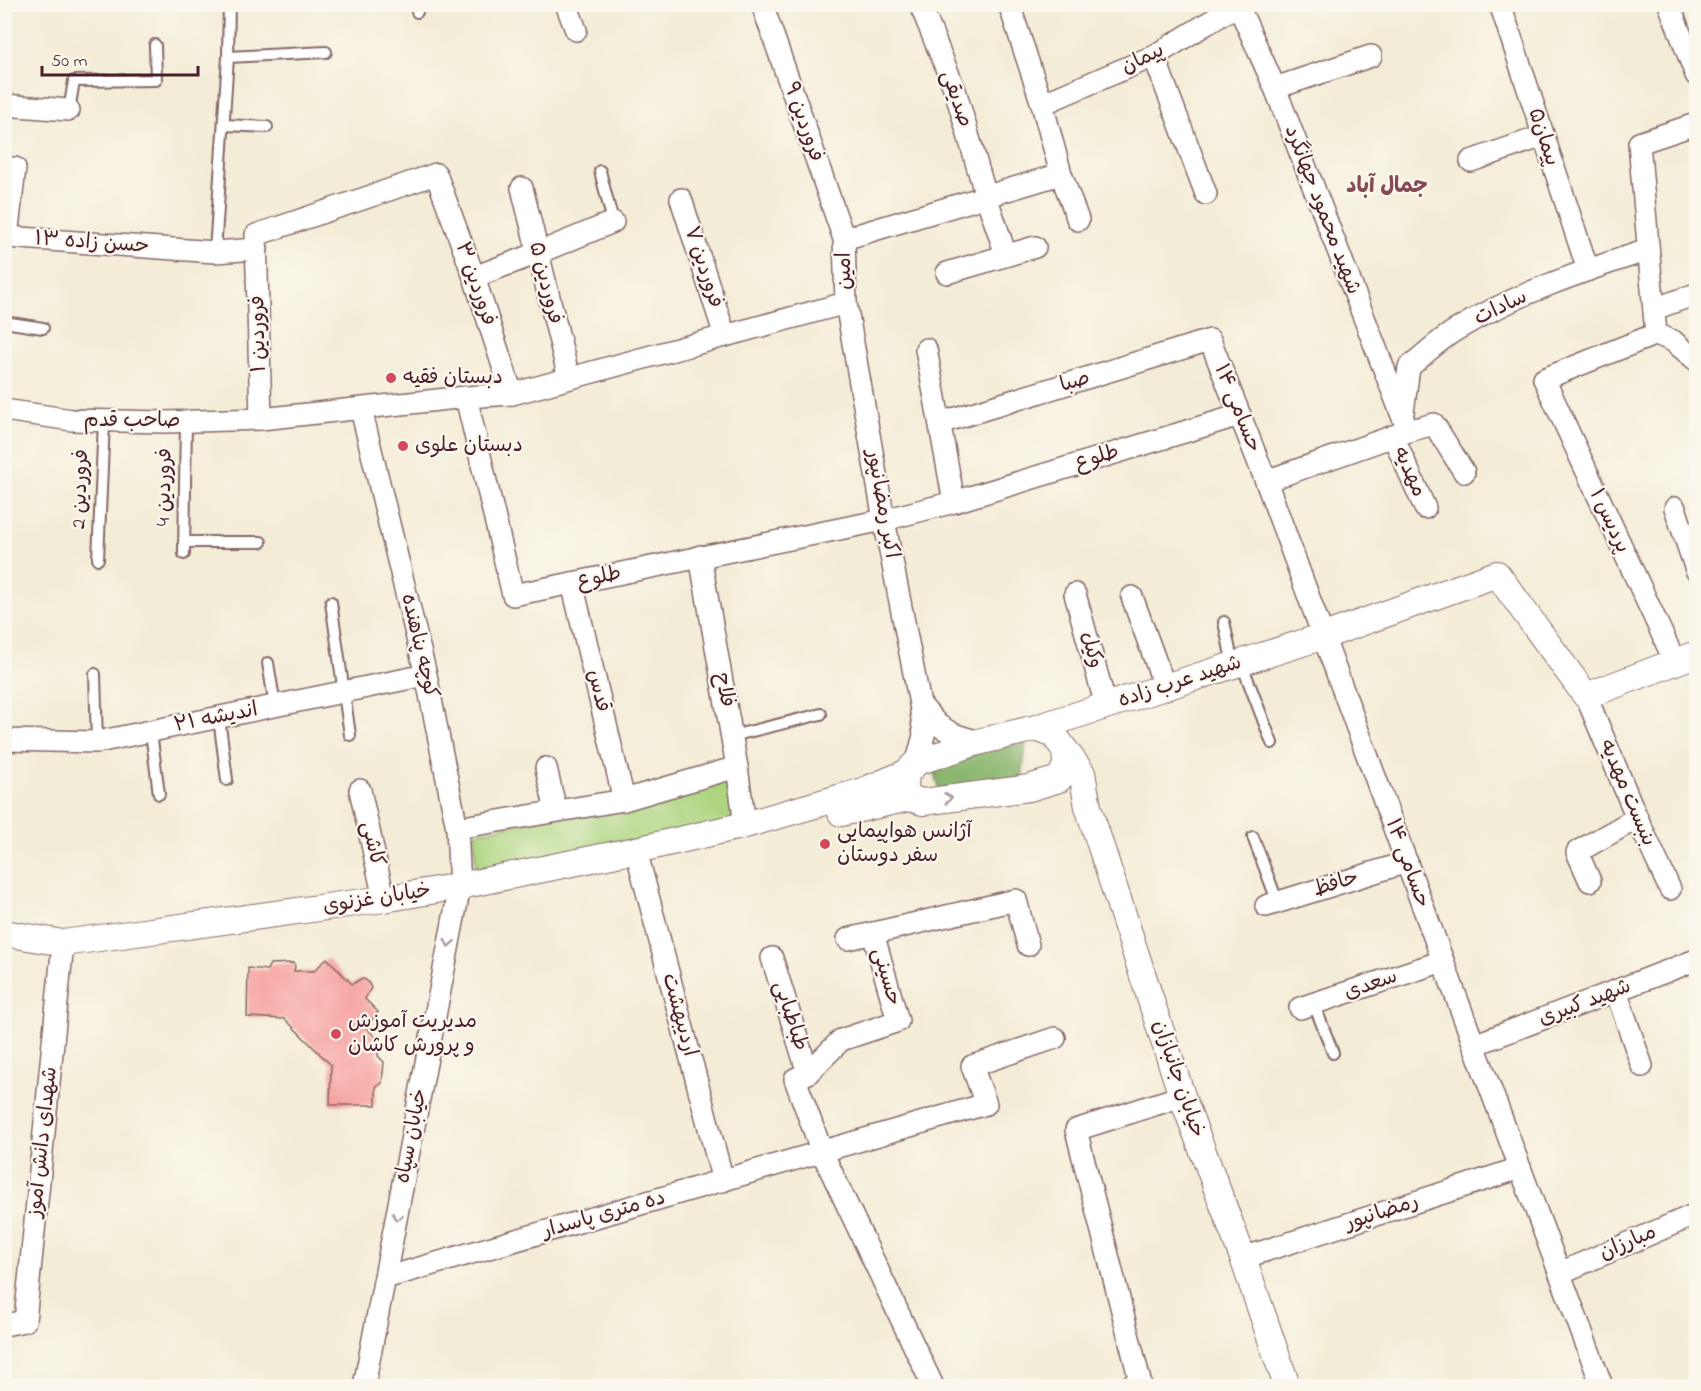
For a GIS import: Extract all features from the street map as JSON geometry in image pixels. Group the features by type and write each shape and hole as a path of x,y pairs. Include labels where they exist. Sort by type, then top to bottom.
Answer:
{"street":[{"path":"566,4 576,30"},
{"name":"فروردین ۹","path":"762,4 844,239"},
{"name":"صدیقی","path":"920,4 955,90 986,196"},
{"path":"1010,4 1042,104 1061,174 1078,220"},
{"name":"پیمان۵","path":"1500,4 1588,270"},
{"path":"1669,4 1696,75"},
{"name":"پیمان","path":"1042,104 1154,56 1238,5"},
{"name":"شهید محمود جهانگرد","path":"1238,5 1275,88 1401,427"},
{"path":"1154,56 1206,194"},
{"path":"1275,88 1371,56"},
{"path":"4,105 69,110"},
{"path":"1696,124 1639,143 1656,334 1673,341 1696,360"},
{"path":"1471,161 1543,136"},
{"name":"حسن زاده ۱۳","path":"4,168 15,168 6,237 215,252 257,249"},
{"name":"فروردین ۳","path":"257,249 256,235 436,174 474,277 512,394"},
{"path":"844,239 1061,174"},
{"name":"فروردین ۵","path":"522,188 569,378"},
{"path":"986,196 1006,255"},
{"name":"فروردین ۷","path":"681,199 725,336"},
{"path":"474,277 538,254 613,222"},
{"name":"امین","path":"844,239 846,303"},
{"path":"947,273 1035,247"},
{"name":"فروردین ۱","path":"257,249 261,419"},
{"name":"سادات","path":"1401,427 1409,367 1455,330 1515,300 1588,270 1648,250"},
{"path":"1654,309 1696,294"},
{"name":"صاحب قدم","path":"4,410 72,420 261,419 512,394 846,303"},
{"name":"اکبر رمضانپور","path":"846,303 884,520 920,704 924,735 911,768"},
{"name":"پردیس ۱","path":"1656,334 1544,379 1686,658"},
{"name":"حسامی ۱۴","path":"1210,340 1266,481 1602,1386"},
{"name":"صبا","path":"940,423 1210,340"},
{"path":"926,349 954,502"},
{"name":"طلوع","path":"466,397 513,596 884,520 954,502 1240,415"},
{"name":"کوچه پناهنده","path":"361,409 426,675 457,828 460,886"},
{"path":"1266,481 1401,427 1434,424 1464,472"},
{"name":"مهدیه","path":"1401,427 1425,508"},
{"path":"1675,508 1696,570"},
{"name":"فلاح","path":"700,556 732,736 745,825"},
{"name":"شهید عرب زاده","path":"745,825 863,791 911,768 978,742 1036,728 1324,636 1497,574 1586,696"},
{"name":"قدس","path":"572,583 624,800"},
{"name":"وکیل","path":"1076,594 1106,706"},
{"path":"1132,597 1166,687"},
{"path":"1586,696 1686,658"},
{"name":"اندیشه ۲۱","path":"4,740 97,742 426,675"},
{"name":"بنبست مهدیه","path":"1586,696 1637,818 1670,889"},
{"path":"920,704 938,725 953,734 978,742"},
{"path":"1036,728 1054,735 1082,773 1088,807"},
{"path":"745,825 840,813 909,798 923,802 1029,788 1059,779 1066,766 1065,750"},
{"path":"457,828 624,800 737,767"},
{"path":"546,768 556,811"},
{"path":"909,798 905,788 911,768"},
{"name":"خیابان جانبازان","path":"1059,779 1088,807 1182,1096 1243,1258 1287,1386"},
{"name":"کاشی","path":"360,790 384,899"},
{"path":"1590,881 1577,852 1637,818"},
{"name":"خیابان غزنوی","path":"4,933 63,943 384,899 636,850 745,825"},
{"name":"اردیبهشت","path":"636,850 723,1181"},
{"name":"حافظ","path":"1272,905 1407,862"},
{"name":"خیابان سپاه","path":"363,1386 460,886"},
{"path":"848,939 1016,900 1028,945"},
{"name":"حسینی","path":"808,1073 841,1040 898,1021 873,933"},
{"name":"شهدای دانش آموز","path":"4,1325 25,1321 63,943"},
{"name":"طباطبایی","path":"772,958 808,1073"},
{"name":"شهید کبیری","path":"1474,1045 1696,960"},
{"name":"سعدی","path":"1307,1006 1443,961"},
{"path":"1616,991 1642,1066"},
{"name":"ده متری پاسدار","path":"385,1278 986,1104 972,1066 1055,1038"},
{"path":"808,1073 795,1079 822,1152 933,1386"},
{"path":"1130,1386 1140,1381 1077,1130 1182,1096"},
{"name":"رمضانپور","path":"1243,1258 1520,1168"},
{"name":"مبارزان","path":"1560,1273 1696,1214"}],"lane":[{"path":"215,252 228,57 229,4"},
{"path":"69,110 74,81 156,80 155,45"},
{"path":"228,57 326,52"},
{"path":"224,125 267,127"},
{"path":"600,171 613,222"},
{"path":"4,322 43,328"},
{"name":"فروردین 2","path":"98,559 104,421"},
{"name":"فروردین 4","path":"186,421 184,548 261,542"},
{"path":"331,602 350,735"},
{"path":"1224,622 1237,664 1272,743"},
{"path":"268,663 275,706"},
{"path":"94,674 97,742"},
{"path":"732,736 821,714"},
{"path":"219,718 227,780"},
{"path":"151,732 159,794"},
{"path":"1254,837 1272,905"},
{"path":"1307,1006 1333,1053"}],"green space":[{"path":"1026,742 1022,779 942,799 932,763"},
{"path":"729,778 734,823 476,870 474,833"}],"building":[{"name":"مدیریت آموزش و پرورش کاشان","path":"327,958 352,984 364,979 371,988 365,999 378,1012 366,1028 379,1040 378,1056 384,1062 382,1083 376,1087 376,1105 330,1105 331,1065 285,1019 247,1017 248,968 267,970 270,964 293,963 294,971 314,971"}],"place":[{"name":"دبستان فقیه","path":"391,378"},
{"name":"دبستان علوی","path":"403,446"},
{"name":"آژانس هواپیمایی سفر دوستان","path":"825,844"},
{"name":"مدیریت آموزش و پرورش کاشان","path":"336,1034"}],"district":[{"name":"جمال آباد","path":"1387,187"}]}
